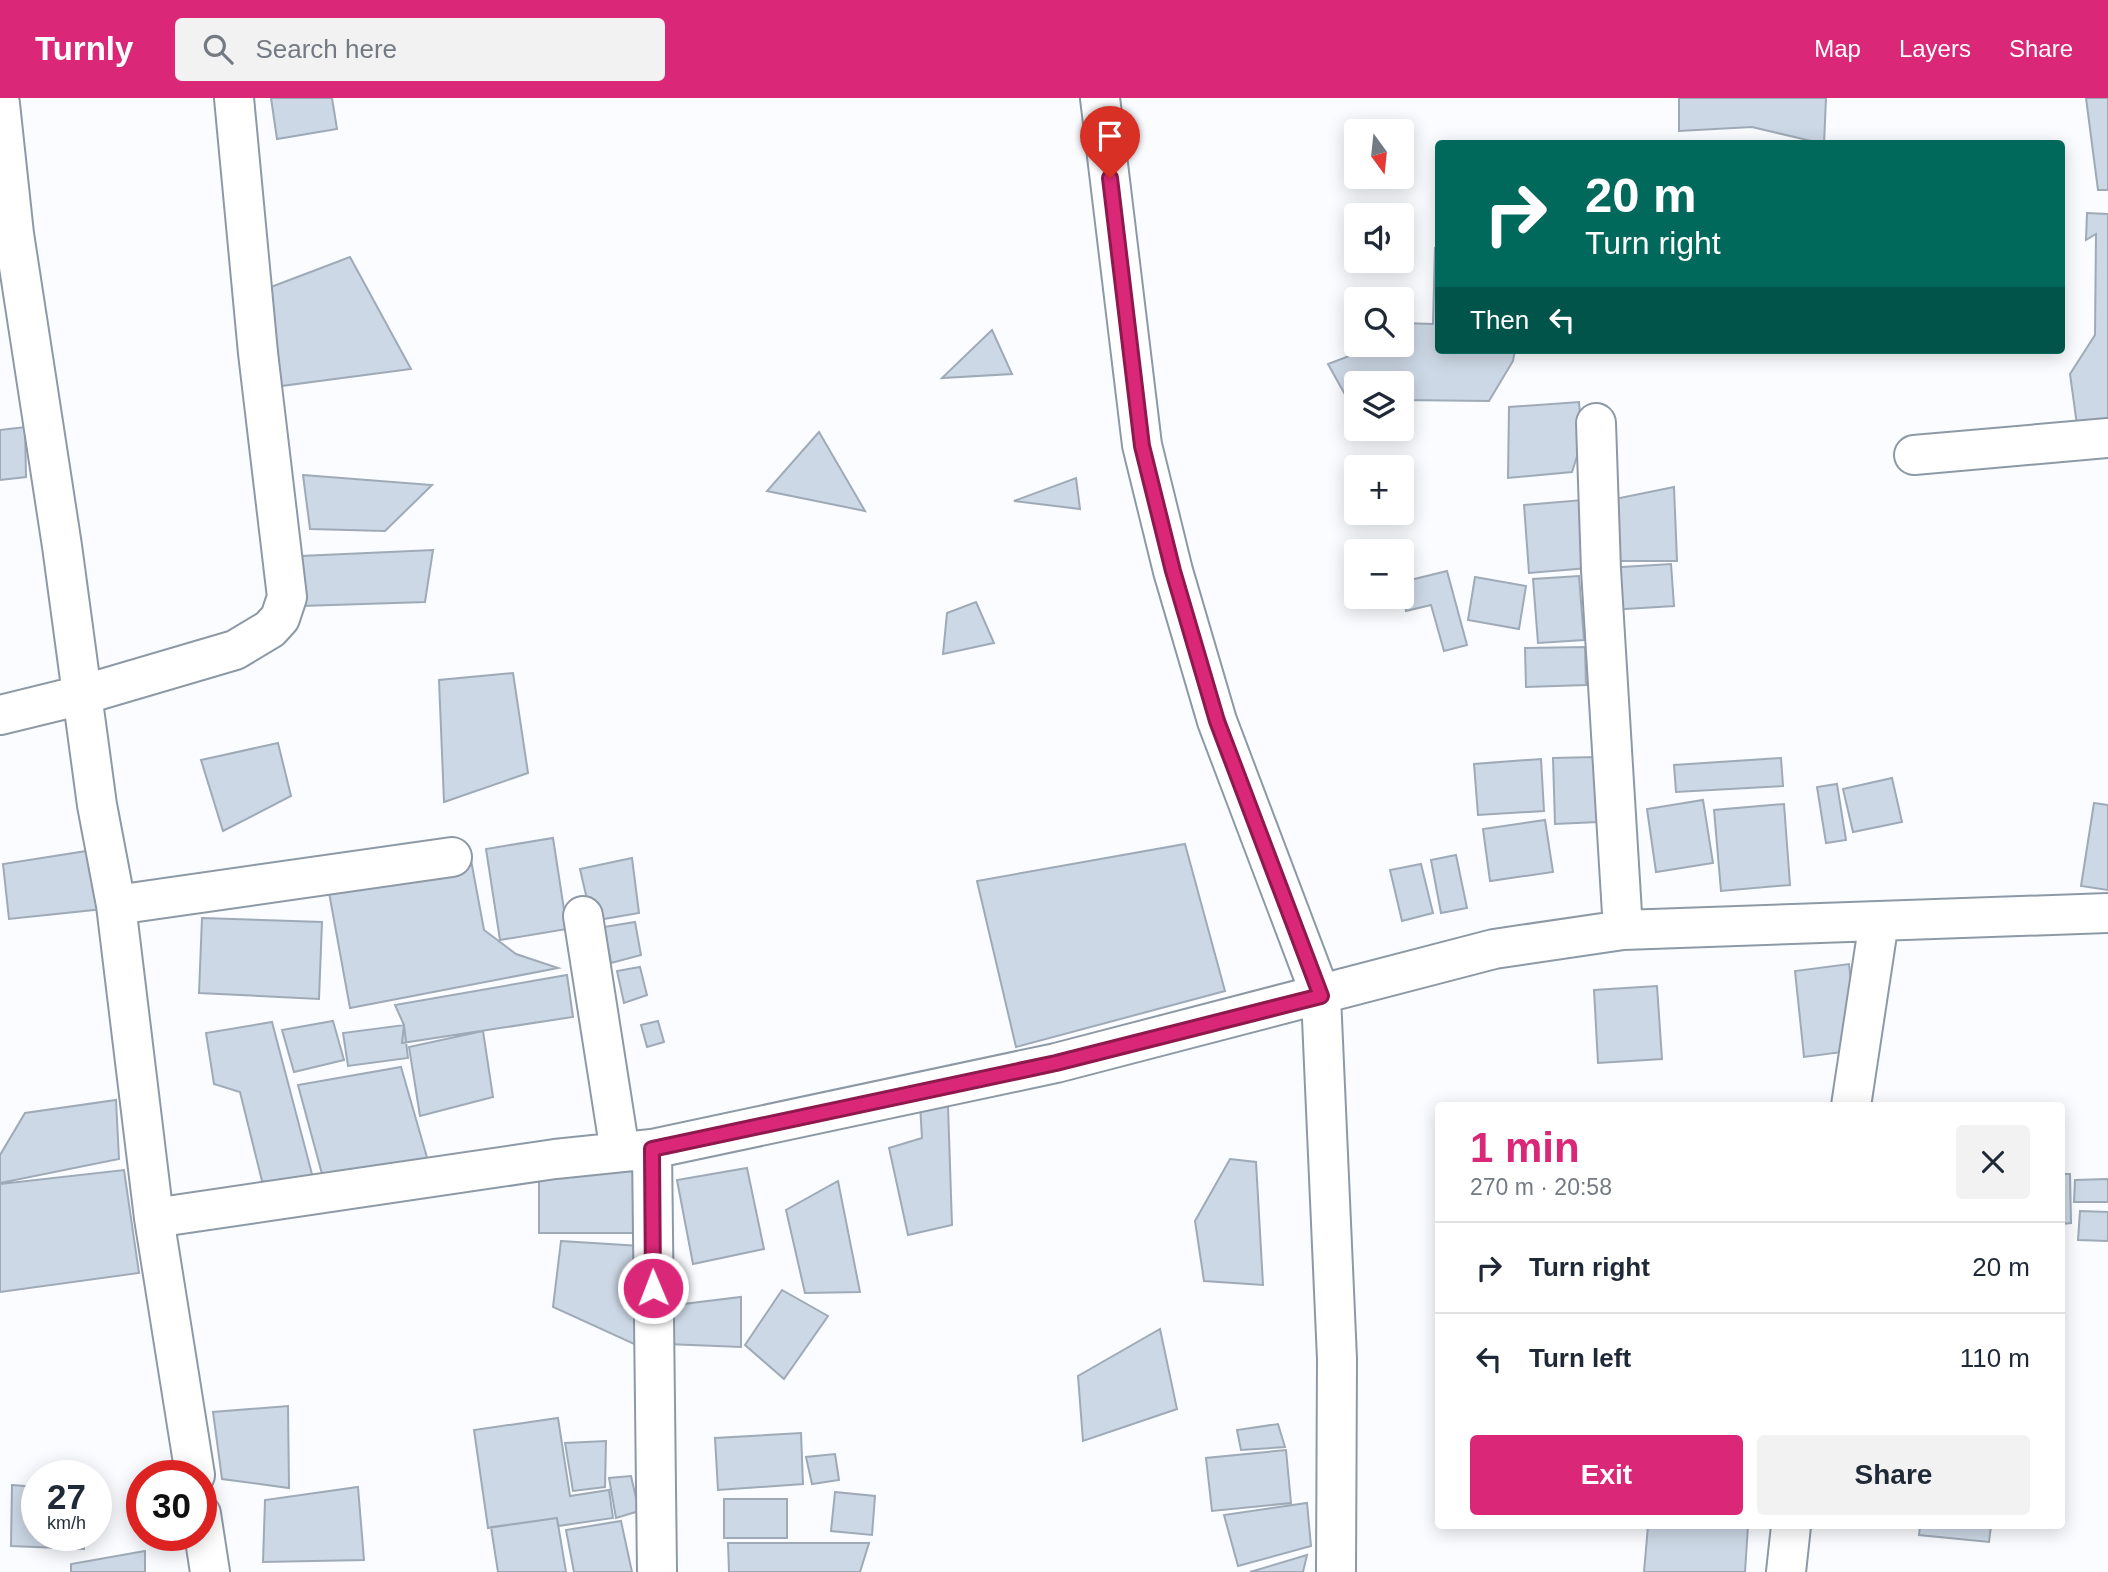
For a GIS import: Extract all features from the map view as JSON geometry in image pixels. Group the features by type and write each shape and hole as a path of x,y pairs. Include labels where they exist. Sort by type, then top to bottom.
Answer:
{"street":[{"path":"0,715 82,695 235,650 270,629 280,618 287,597 258,353 234,98"},
{"path":"1100,98 1142,446 1167,546 1217,721 1321,996 1337,1359 1336,1572"},
{"path":"0,104 14,234 97,805 116,905 155,1219 193,1460"},
{"path":"1596,423 1601,570 1623,930"},
{"path":"1914,456 2108,438"},
{"path":"116,905 452,857"},
{"path":"155,1219 555,1159 636,1151 1056,1063 1494,949 1623,930 2108,913"},
{"path":"583,916 636,1151 657,1572"},
{"path":"1852,1102 1879,922"},
{"path":"1786,1572 1791,1529"},
{"path":"207,1551 210,1572"}],"building":[{"path":"271,98 332,98 337,129 277,139"},
{"path":"1679,98 1826,98 1824,140 1807,140 1752,127 1679,131"},
{"path":"2086,98 2108,98 2108,190 2098,190"},
{"path":"2087,213 2108,214 2108,421 2077,425 2070,374 2095,335 2096,234 2086,240"},
{"path":"1435,248 1435,354 1514,354 1513,361 1489,401 1414,400 1414,371 1344,371 1344,393 1328,364 1346,357 1414,357 1414,323 1433,324"},
{"path":"350,257 411,369 281,386 271,287"},
{"path":"992,330 1012,374 942,378"},
{"path":"1579,402 1582,441 1572,472 1508,478 1509,407"},
{"path":"25,427 26,477 0,480 0,430"},
{"path":"819,432 865,511 767,491"},
{"path":"303,475 432,485 385,531 310,529"},
{"path":"1076,478 1080,509 1014,501"},
{"path":"1674,487 1677,561 1612,561 1605,501"},
{"path":"1583,500 1588,568 1529,573 1524,505"},
{"path":"433,550 425,602 302,606 301,556"},
{"path":"1671,564 1674,606 1609,610 1606,568"},
{"path":"1447,571 1467,645 1444,651 1431,605 1406,611 1414,609 1414,579"},
{"path":"1579,576 1584,640 1538,643 1533,579"},
{"path":"1475,577 1526,586 1519,629 1468,620"},
{"path":"976,602 994,643 943,654 947,613"},
{"path":"1585,647 1586,685 1526,687 1525,648"},
{"path":"513,673 528,773 444,802 439,680"},
{"path":"278,743 291,796 223,831 201,760"},
{"path":"1597,757 1598,822 1555,824 1553,758"},
{"path":"1781,758 1783,786 1676,792 1674,765"},
{"path":"1541,759 1544,811 1478,815 1474,764"},
{"path":"1892,778 1902,822 1853,832 1843,789"},
{"path":"1837,784 1846,840 1826,843 1817,787"},
{"path":"1703,800 1713,863 1656,872 1647,809"},
{"path":"2094,803 2108,805 2108,890 2081,886"},
{"path":"1784,804 1790,885 1721,891 1714,810"},
{"path":"1545,820 1553,872 1490,881 1483,829"},
{"path":"553,838 567,929 500,940 486,849"},
{"path":"1185,844 1225,991 1016,1047 977,881"},
{"path":"93,850 103,909 9,919 3,864"},
{"path":"1456,855 1467,908 1441,913 1431,860"},
{"path":"632,858 639,913 592,921 580,869"},
{"path":"471,860 484,930 516,954 558,968 350,1008 328,887"},
{"path":"1421,864 1433,913 1402,921 1390,870"},
{"path":"202,918 322,922 319,999 199,993"},
{"path":"635,922 641,955 611,963 604,927"},
{"path":"1849,964 1858,1050 1804,1057 1795,971"},
{"path":"640,967 647,995 624,1003 617,971"},
{"path":"567,975 573,1017 402,1043 404,1025 395,1005"},
{"path":"1657,986 1662,1059 1598,1063 1594,990"},
{"path":"333,1021 344,1060 294,1072 282,1030"},
{"path":"658,1021 664,1042 647,1047 641,1025"},
{"path":"272,1022 316,1187 262,1181 240,1092 214,1084 206,1033"},
{"path":"404,1025 408,1058 348,1066 343,1033"},
{"path":"483,1031 493,1097 420,1116 409,1047"},
{"path":"401,1067 428,1161 325,1185 298,1085"},
{"path":"116,1100 119,1159 0,1183 0,1155 25,1113"},
{"path":"920,1104 948,1106 952,1225 908,1235 889,1148 922,1138"},
{"path":"1230,1159 1256,1162 1263,1285 1204,1281 1195,1221"},
{"path":"539,1163 636,1164 635,1233 539,1233"},
{"path":"747,1168 764,1249 693,1264 677,1180"},
{"path":"124,1170 139,1273 0,1292 0,1184"},
{"path":"2065,1174 2070,1174 2071,1223 2065,1224"},
{"path":"2108,1179 2108,1202 2074,1202 2075,1180"},
{"path":"838,1181 860,1292 805,1293 786,1210"},
{"path":"2080,1211 2108,1212 2108,1241 2078,1240"},
{"path":"561,1241 640,1246 645,1349 553,1307"},
{"path":"782,1290 828,1316 784,1379 745,1345"},
{"path":"741,1297 741,1347 667,1344 667,1306"},
{"path":"1160,1329 1177,1409 1083,1441 1078,1376"},
{"path":"288,1406 289,1488 222,1479 213,1412"},
{"path":"558,1418 570,1496 609,1490 613,1518 558,1526 557,1518 488,1528 474,1430"},
{"path":"1278,1424 1285,1447 1241,1450 1237,1430"},
{"path":"801,1433 803,1484 718,1490 715,1438"},
{"path":"606,1441 605,1487 573,1491 565,1443"},
{"path":"1286,1450 1291,1503 1212,1511 1206,1458"},
{"path":"835,1454 839,1480 812,1484 806,1457"},
{"path":"631,1476 639,1511 616,1518 609,1478"},
{"path":"12,1485 21,1486 21,1546 11,1546"},
{"path":"358,1487 364,1560 263,1562 265,1500"},
{"path":"835,1492 875,1496 872,1535 831,1531"},
{"path":"724,1499 787,1499 787,1538 724,1538"},
{"path":"1307,1503 1311,1546 1238,1566 1224,1515"},
{"path":"557,1518 566,1572 498,1572 491,1527"},
{"path":"621,1521 632,1572 574,1572 566,1530"},
{"path":"1648,1529 1748,1529 1745,1572 1644,1572"},
{"path":"1920,1529 1991,1529 1989,1542 1919,1535"},
{"path":"728,1543 869,1543 860,1572 729,1572"},
{"path":"145,1551 145,1572 71,1572 71,1564"},
{"path":"1307,1555 1303,1572 1250,1572"}],"route":[{"path":"653,1288 652,1149 1056,1063 1321,996 1217,721 1173,571 1142,446 1110,178"}]}
